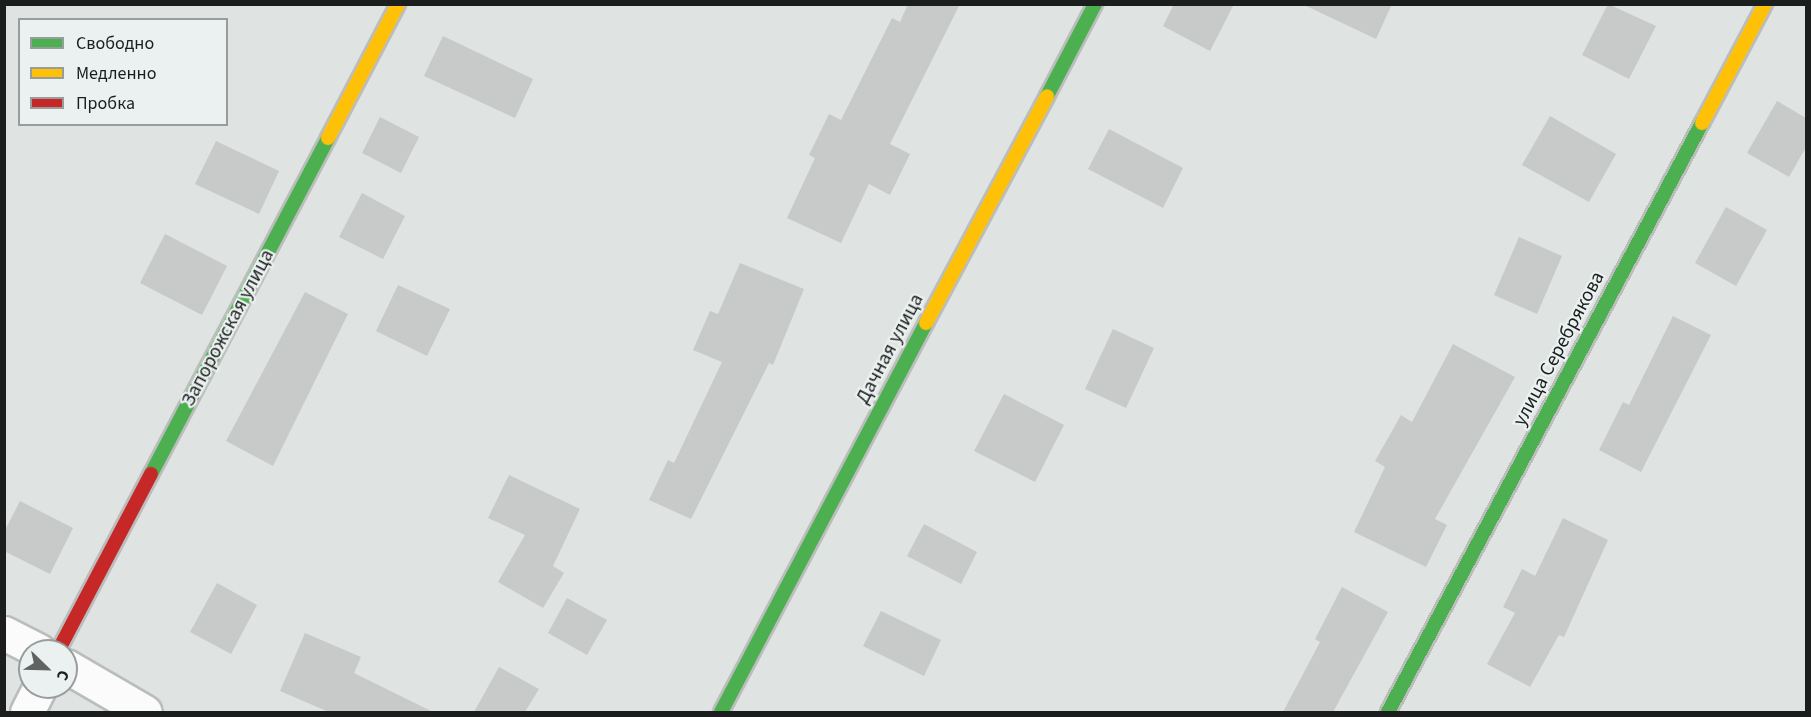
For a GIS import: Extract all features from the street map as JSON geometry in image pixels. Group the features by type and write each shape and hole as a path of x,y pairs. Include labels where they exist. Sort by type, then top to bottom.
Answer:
{"street":[{"name":"Запорожская улица","path":"64,639 398,4"},
{"name":"Дачная улица","path":"721,712 1095,4"},
{"name":"улица Серебрякова","path":"1388,712 1765,4"},
{"path":"4,633 18,640"},
{"path":"78,673 145,712"}],"building":[{"path":"908,4 960,4 890,144 910,154 890,195 869,184 841,243 787,218 815,158 809,155 829,114 841,120 892,18 900,22"},
{"path":"1174,4 1234,4 1210,51 1163,26"},
{"path":"1302,4 1392,4 1376,39"},
{"path":"1608,4 1656,26 1629,79 1582,55"},
{"path":"443,36 533,79 515,118 424,76"},
{"path":"1777,101 1806,118 1806,147 1789,177 1747,153"},
{"path":"1550,116 1616,154 1589,202 1522,165"},
{"path":"380,117 419,137 401,173 362,153"},
{"path":"1109,129 1183,168 1163,208 1088,169"},
{"path":"216,141 279,171 259,214 195,184"},
{"path":"362,193 405,216 383,259 339,237"},
{"path":"1726,207 1767,230 1736,286 1695,263"},
{"path":"165,234 227,266 202,315 140,283"},
{"path":"1519,237 1562,256 1537,314 1494,295"},
{"path":"740,263 804,289 773,365 769,363 691,519 649,500 668,460 674,463 722,362 693,350 710,311 718,314"},
{"path":"398,285 450,309 427,356 376,331"},
{"path":"305,292 348,314 273,466 226,441"},
{"path":"1673,316 1711,335 1641,472 1599,450 1623,402 1629,405"},
{"path":"1113,329 1154,348 1126,408 1085,389"},
{"path":"1453,344 1515,377 1435,519 1447,525 1426,567 1354,532 1385,467 1375,461 1401,415 1412,422"},
{"path":"1004,394 1064,425 1035,482 974,451"},
{"path":"509,475 580,509 553,566 564,573 543,608 498,582 525,535 488,518"},
{"path":"20,501 73,528 50,574 4,551 4,532"},
{"path":"1563,518 1608,540 1564,637 1559,635 1530,687 1487,664 1515,613 1503,607 1522,569 1535,576"},
{"path":"924,524 977,552 961,584 907,556"},
{"path":"217,583 257,605 231,654 190,632"},
{"path":"1342,587 1388,612 1333,712 1283,712 1320,642 1315,639"},
{"path":"567,598 607,620 587,655 548,633"},
{"path":"881,611 941,640 924,676 863,646"},
{"path":"305,633 361,657 354,673 433,712 329,712 280,691"},
{"path":"499,667 539,689 525,712 474,712"}],"traffic: fast":[{"path":"1047,96 1095,4"},
{"path":"1388,712 1702,123"},
{"path":"151,474 328,138"},
{"path":"721,712 926,323"}],"traffic: slow":[{"path":"328,138 398,4"},
{"path":"1702,123 1765,4"},
{"path":"926,323 1047,96"}],"traffic: jam":[{"path":"64,639 151,474"}]}
